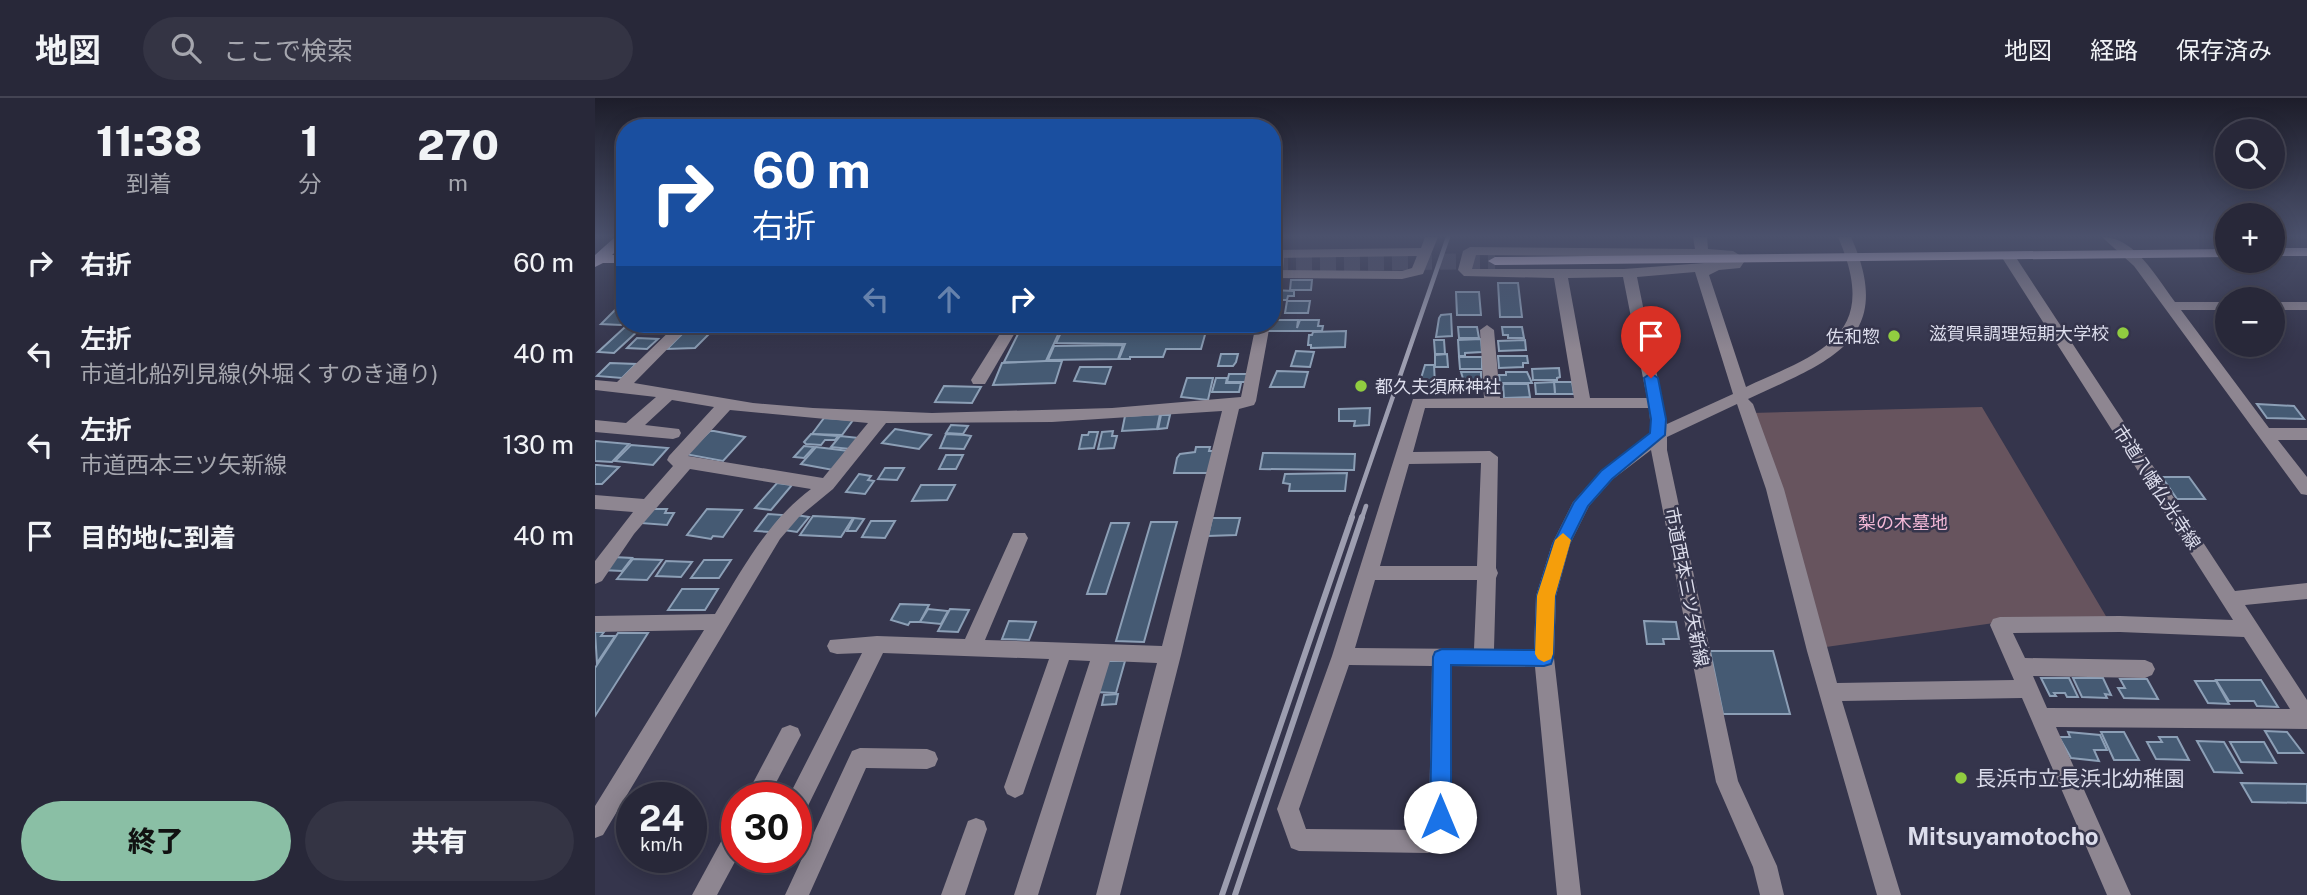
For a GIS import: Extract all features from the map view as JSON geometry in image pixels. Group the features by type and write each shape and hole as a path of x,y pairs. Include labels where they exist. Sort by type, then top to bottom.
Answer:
{"street":[{"path":"1560,274 1583,404"},
{"name":"市道西本三ツ矢新線","path":"1630,274 1656,403 1658,435 1727,782 1765,866 1772,895"},
{"path":"1702,274 1775,489 1829,692 1889,895"},
{"path":"1569,895 1544,658 1546,596 1561,544 1582,502 1607,475 1658,435 1743,400 1824,357 1844,338 1859,309 1856,274"},
{"name":"市道八幡仏光寺線","path":"2020,274 2307,718"},
{"path":"2148,274 2307,489"},
{"path":"2169,306 2215,306"},
{"path":"2285,306 2307,306"},
{"path":"1487,330 1492,404"},
{"path":"622,386 676,333"},
{"path":"979,380 1008,333"},
{"path":"595,384 670,393 752,408 882,416 963,420 1147,412 1231,405 1248,401 1261,333"},
{"path":"630,429 670,393"},
{"path":"727,403 675,460 827,485"},
{"path":"1442,657 1440,817 1428,842 1299,840 1287,809 1342,656 1419,403 1656,403"},
{"path":"1108,895 1171,655 1228,427 1231,405"},
{"path":"595,827 774,534 793,512 827,485 882,416"},
{"path":"595,426 673,433"},
{"path":"2264,434 2307,435"},
{"path":"1402,458 1490,457 1489,573 1484,657"},
{"path":"595,576 610,558 612,549 686,462"},
{"path":"595,502 647,506"},
{"path":"971,648 1019,538"},
{"path":"1367,573 1489,573"},
{"path":"2229,599 2307,591"},
{"path":"595,624 721,622"},
{"path":"2119,895 2000,625 2120,624 2250,629"},
{"path":"837,646 877,644 1171,655"},
{"path":"808,782 877,644"},
{"path":"1015,787 1062,651"},
{"path":"1026,895 1103,652"},
{"path":"1342,656 1544,658"},
{"path":"2018,667 2145,669"},
{"path":"1829,692 2028,689"},
{"path":"2040,717 2307,718"},
{"path":"765,782 790,735"},
{"path":"797,895 860,758 927,759"},
{"path":"953,895 976,829"},
{"path":"704,895 721,864"}],"green space":[{"name":"梨の木墓地","path":"1982,407 2110,623 2008,621 1819,648 1751,413"}],"building":[{"path":"1291,280 1312,280 1311,290 1290,290"},
{"path":"1498,283 1518,283 1522,317 1500,317"},
{"path":"1281,290 1294,291 1294,296 1288,296 1287,300 1281,300"},
{"path":"1456,292 1479,292 1481,315 1457,315"},
{"path":"1287,301 1310,301 1308,313 1285,313"},
{"path":"616,309 616,325 601,324"},
{"path":"1451,314 1452,336 1436,337 1439,318 1441,315"},
{"path":"1281,320 1298,320 1297,328 1300,320 1319,320 1318,326 1323,326 1322,331 1281,331"},
{"path":"1458,327 1477,327 1479,338 1459,338"},
{"path":"1502,327 1522,327 1524,338 1508,338 1508,335 1503,335"},
{"path":"1346,331 1345,347 1311,348 1311,345 1308,345 1309,335 1313,332"},
{"path":"619,333 636,333 614,353 598,352"},
{"path":"683,333 710,333 695,348 667,349"},
{"path":"1018,333 1059,333 1045,363 1004,362"},
{"path":"1061,333 1205,333 1201,349 1166,349 1163,357 1119,359 1125,344 1056,343"},
{"path":"637,338 658,339 647,349 627,348"},
{"path":"1481,339 1482,352 1459,356 1458,340"},
{"path":"1434,340 1444,340 1445,354 1435,354"},
{"path":"1525,340 1526,350 1499,351 1498,341"},
{"path":"1123,345 1118,359 1048,360 1054,346"},
{"path":"1296,351 1314,352 1310,367 1291,366"},
{"path":"1221,354 1238,354 1236,362 1233,366 1218,366"},
{"path":"1447,354 1448,367 1435,367 1435,355"},
{"path":"1498,356 1527,356 1528,363 1523,363 1523,367 1499,368"},
{"path":"1459,357 1482,357 1482,369 1460,369"},
{"path":"1062,361 1055,383 993,385 1002,363"},
{"path":"610,363 636,364 622,378 597,376"},
{"path":"1425,365 1434,365 1435,384 1419,385"},
{"path":"1080,367 1111,367 1105,384 1074,381"},
{"path":"1559,368 1560,377 1557,380 1533,380 1532,369"},
{"path":"1277,371 1308,372 1304,387 1270,387"},
{"path":"1461,372 1481,372 1481,385 1465,385"},
{"path":"1506,372 1527,372 1532,383 1500,383 1499,375 1506,375"},
{"path":"1229,374 1250,374 1248,382 1227,382"},
{"path":"1187,378 1213,378 1208,400 1181,397"},
{"path":"1216,378 1227,378 1226,383 1241,383 1239,392 1212,392"},
{"path":"1436,379 1446,379 1447,392 1436,393"},
{"path":"1554,382 1572,382 1574,394 1555,394"},
{"path":"1554,382 1555,394 1536,394 1535,383"},
{"path":"1503,384 1528,384 1530,397 1504,398"},
{"path":"944,386 981,387 972,403 935,402"},
{"path":"2257,404 2294,406 2304,419 2267,418"},
{"path":"1370,408 1369,425 1354,426 1355,421 1339,421 1339,409"},
{"path":"1160,414 1157,429 1122,431 1125,416"},
{"path":"1161,415 1170,415 1167,428 1158,429"},
{"path":"824,418 853,420 842,435 812,434"},
{"path":"951,425 968,426 963,434 946,433"},
{"path":"895,429 931,435 919,449 882,443"},
{"path":"710,431 745,437 723,461 685,454"},
{"path":"1113,431 1112,436 1117,436 1114,448 1098,449 1102,432"},
{"path":"1089,432 1098,432 1094,448 1079,449 1082,435 1088,435"},
{"path":"811,434 838,436 835,440 825,440 821,445 806,444 804,442"},
{"path":"946,434 971,436 964,449 940,448"},
{"path":"840,436 859,438 850,449 831,447"},
{"path":"595,441 629,444 612,462 595,461"},
{"path":"631,445 668,448 653,465 615,461"},
{"path":"804,446 814,447 804,458 794,457"},
{"path":"816,447 849,451 833,470 801,464"},
{"path":"1196,447 1210,447 1209,451 1216,451 1211,473 1174,473 1180,454 1195,452"},
{"path":"1263,453 1355,454 1354,470 1260,469"},
{"path":"946,455 963,455 956,469 939,469"},
{"path":"595,465 619,467 602,484 595,484"},
{"path":"885,468 904,468 897,480 878,479"},
{"path":"1347,473 1345,491 1289,491 1290,484 1283,483 1285,474"},
{"path":"859,474 871,476 868,480 874,481 865,494 846,492"},
{"path":"2162,477 2189,477 2205,499 2177,499"},
{"path":"777,483 792,485 771,510 755,508"},
{"path":"921,485 955,485 947,500 912,501"},
{"path":"651,509 667,509 665,513 674,513 667,525 640,523"},
{"path":"707,509 742,510 723,537 713,536 711,539 687,535"},
{"path":"768,514 783,515 770,532 755,531"},
{"path":"796,515 809,517 797,532 784,530"},
{"path":"813,516 853,518 841,537 800,535"},
{"path":"854,518 864,519 856,531 847,531"},
{"path":"1212,518 1240,518 1236,535 1208,536"},
{"path":"871,521 895,521 885,538 862,537"},
{"path":"1151,522 1177,522 1144,642 1116,641"},
{"path":"1111,523 1129,523 1106,594 1087,594"},
{"path":"613,557 632,558 622,571 602,570"},
{"path":"633,559 662,560 647,580 617,579"},
{"path":"704,560 731,560 719,578 691,578"},
{"path":"666,561 692,562 681,577 656,576"},
{"path":"682,589 718,589 705,610 668,610"},
{"path":"900,604 929,605 920,622 910,622 908,625 891,620"},
{"path":"928,609 948,611 941,624 920,622"},
{"path":"950,609 969,610 958,632 938,631"},
{"path":"1009,621 1036,622 1029,640 1002,639"},
{"path":"1644,621 1676,622 1679,639 1663,639 1664,644 1647,644"},
{"path":"595,632 604,632 601,636 615,636 597,663"},
{"path":"618,633 648,633 595,716 595,668"},
{"path":"1710,651 1773,651 1790,714 1723,714"},
{"path":"1108,661 1125,661 1116,693 1095,692"},
{"path":"2041,678 2069,678 2078,697 2067,697 2065,693 2054,693 2056,696 2050,696"},
{"path":"2073,678 2103,678 2111,695 2105,694 2107,698 2082,697"},
{"path":"2120,679 2147,679 2158,699 2124,698 2118,688 2125,688"},
{"path":"2216,680 2261,680 2278,707 2257,706 2254,701 2229,701"},
{"path":"2195,681 2216,681 2229,704 2208,703"},
{"path":"1118,694 1116,704 1102,705 1104,695"},
{"path":"2265,731 2287,732 2303,753 2278,753"},
{"path":"2068,732 2100,735 2107,750 2094,750 2099,761 2071,758 2059,737 2070,737"},
{"path":"2101,732 2124,732 2139,760 2114,760"},
{"path":"2159,737 2177,737 2189,760 2156,759 2147,742 2162,742"},
{"path":"2197,741 2224,742 2242,773 2214,772"},
{"path":"2230,742 2264,742 2276,763 2241,762"},
{"path":"2241,783 2307,784 2307,803 2252,802"}],"railway":[{"path":"1351,518 1435,274"},
{"path":"1362,518 1366,506"},
{"path":"1222,895 1352,517"},
{"path":"1235,895 1362,517"}],"slow traffic":[{"path":"1544,654 1546,596 1563,540"}],"place":[{"name":"滋賀県調理短期大学校","path":"2123,333"},
{"name":"佐和惣","path":"1894,336"},
{"name":"都久夫須麻神社","path":"1361,386"},
{"name":"長浜市立長浜北幼稚園","path":"1961,778"}],"district":[{"name":"Mitsuyamotocho","path":"2003,836"}],"route":[{"path":"1440,817 1442,657 1544,658 1546,596 1561,544 1582,502 1607,475 1658,435 1659,419 1651,378"}]}
